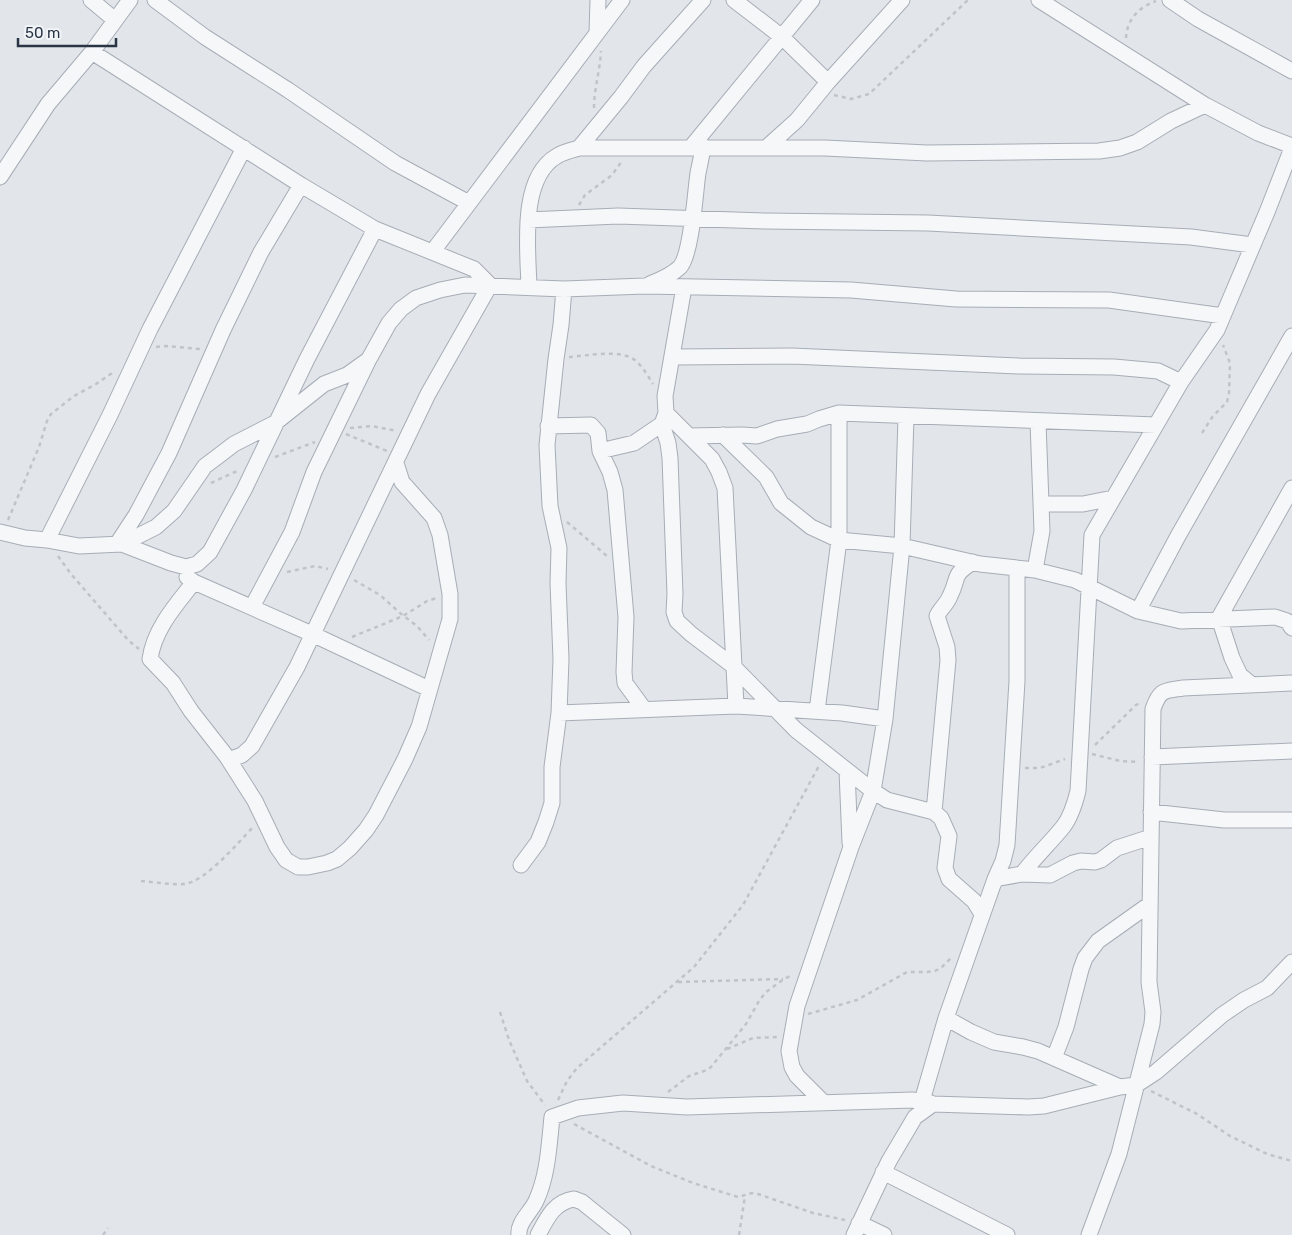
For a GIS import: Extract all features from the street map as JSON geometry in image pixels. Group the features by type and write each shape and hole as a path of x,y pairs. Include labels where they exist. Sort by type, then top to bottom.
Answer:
{"street":[{"path":"91,0 115,20"},
{"path":"0,175 48,104 92,52 130,0"},
{"path":"155,0 205,37 288,90 395,163 469,203"},
{"path":"598,0 599,30"},
{"path":"433,251 622,0"},
{"path":"579,148 644,66 703,0"},
{"path":"734,0 782,37 824,86"},
{"path":"645,286 668,276 681,266 687,249 693,218 698,174 698,146 812,0"},
{"path":"767,147 797,120 824,86 902,0"},
{"path":"1022,874 1064,826 1073,809 1078,791 1083,753 1088,586 1092,535 1181,382 1220,323 1292,147 1258,133 1205,105 1039,0"},
{"path":"1170,0 1198,19 1292,71"},
{"path":"92,52 301,185 375,229 474,269 490,285"},
{"path":"529,287 528,220 530,196 543,169 556,156 579,148 698,146 825,148 927,153 1099,151 1120,148 1136,142 1171,121 1205,105"},
{"path":"47,540 140,351 244,148"},
{"path":"120,544 169,453 214,351 261,252 301,185"},
{"path":"528,220 618,216 765,221 928,223 1191,237 1252,245"},
{"path":"120,544 170,564 186,567 197,564 210,552 244,490 275,423 375,229"},
{"path":"252,607 292,532 314,472 336,433 369,359 389,323 401,309 416,298 440,290 465,285 564,289 645,286 851,290 956,299 1109,300 1220,323"},
{"path":"229,760 242,755 252,746 297,667 431,387 490,285"},
{"path":"684,287 664,413 670,458 674,612 677,621 732,665 796,730 873,791 887,800 934,812 941,818 949,836 945,868 949,879 974,900 982,914"},
{"path":"521,865 538,842 552,803 552,766 559,713 561,658 558,583 559,548 550,506 547,445 564,289"},
{"path":"1138,611 1178,536 1292,336"},
{"path":"673,357 792,356 1019,366 1114,366 1158,371 1181,382"},
{"path":"1,532 25,538 79,546 120,544 156,527 174,511 205,466 234,444 275,423 324,384 347,375 369,359"},
{"path":"664,413 712,459 725,488 733,639 732,665 736,706"},
{"path":"600,451 634,443 664,413"},
{"path":"689,436 758,436 777,429 807,424 839,413 1156,425"},
{"path":"817,711 839,540 839,413"},
{"path":"824,1102 804,1085 792,1067 789,1051 791,1031 810,967 851,847 873,791 885,718 902,546 906,417"},
{"path":"1036,570 1042,531 1038,422"},
{"path":"548,426 590,424 598,433 600,451 610,472 615,490 626,617 625,683 644,709"},
{"path":"723,435 766,477 781,503 811,527 839,540 902,546 974,562 1036,570 1075,580 1138,611 1181,620 1275,617 1290,621"},
{"path":"194,582 162,624 151,648 150,659 173,683 191,711 229,760 255,801 277,847 290,863 308,867 337,859 366,830 376,815 409,751 419,727 450,619 450,594 442,542 434,518 402,482 398,459"},
{"path":"1251,684 1240,675 1232,658 1219,618 1292,488"},
{"path":"1042,504 1083,504 1113,498"},
{"path":"934,812 948,660 947,647 937,616 951,595 956,577 961,570 974,562"},
{"path":"170,564 194,582 334,644 429,689"},
{"path":"884,1235 857,1229 883,1172 915,1117 927,1102 946,1018 982,914 1003,861 1007,845 1017,681 1017,569"},
{"path":"1089,1235 1096,1210 1119,1154 1152,1024 1149,982 1153,709 1158,696 1167,690 1292,683"},
{"path":"559,713 736,706 817,711 885,718"},
{"path":"1152,759 1292,751"},
{"path":"847,771 851,847"},
{"path":"1151,812 1224,820 1292,820"},
{"path":"995,879 1022,874 1050,875 1073,863 1082,861 1096,862 1118,848 1151,838"},
{"path":"1054,1058 1066,1027 1080,969 1085,958 1098,941 1150,904"},
{"path":"520,1235 519,1228 536,1202 540,1189 547,1162 554,1115 578,1108 623,1103 687,1107 824,1102 927,1102 1028,1107 1044,1106 1120,1087 1136,1085 1156,1072 1222,1016 1244,1000 1267,988 1292,962"},
{"path":"946,1018 970,1032 994,1042 1023,1046 1120,1087"},
{"path":"883,1172 1007,1235"},
{"path":"538,1235 555,1207 574,1199 582,1202 623,1235"}],"path":[{"path":"824,86 838,97 851,99 869,94 968,0"},
{"path":"1132,59 1126,36 1128,26 1135,13 1158,0"},
{"path":"594,129 594,95 600,64 599,30"},
{"path":"574,218 585,195 612,175 633,148"},
{"path":"1202,433 1213,416 1227,402 1229,393 1230,357 1220,323"},
{"path":"1,532 39,447 51,414 74,396 96,384 140,351 166,346 214,351"},
{"path":"556,359 612,354 632,358 641,366 664,413"},
{"path":"209,484 256,463 355,427 372,426 409,434"},
{"path":"336,433 398,459"},
{"path":"550,506 622,568"},
{"path":"47,540 71,574 130,641 150,659"},
{"path":"270,573 315,566 341,574 371,588 417,626 427,637 439,656"},
{"path":"334,644 403,616 427,601 450,594"},
{"path":"1011,769 1040,768 1083,753 1136,705 1158,696"},
{"path":"1083,753 1120,761 1152,759"},
{"path":"554,1115 567,1081 577,1068 694,967 743,905 826,754"},
{"path":"140,881 185,884 199,878 221,860 263,816"},
{"path":"724,1050 753,1038 791,1031 805,1015 857,1000 894,980 901,974 907,972 927,972 941,968 955,954 973,944"},
{"path":"667,1092 689,1076 707,1070 746,1024 766,992 784,979 810,967"},
{"path":"678,982 784,979"},
{"path":"500,1012 526,1081 539,1100 554,1115 651,1166 693,1183 738,1197 752,1193 758,1194 857,1229"},
{"path":"1136,1085 1174,1102 1230,1136 1267,1154 1292,1162"},
{"path":"739,1235 745,1196"},
{"path":"103,1235 108,1228"}]}
